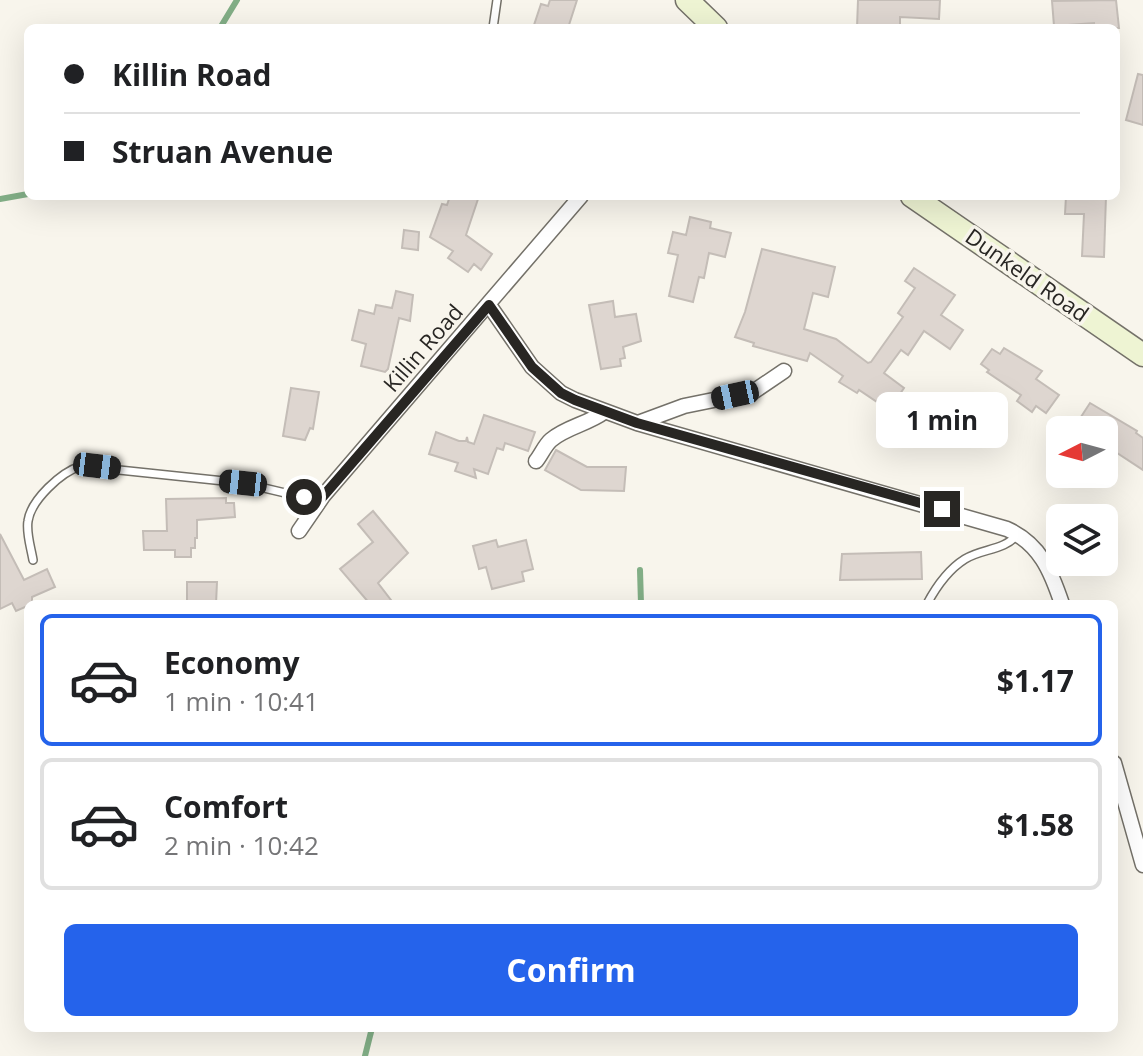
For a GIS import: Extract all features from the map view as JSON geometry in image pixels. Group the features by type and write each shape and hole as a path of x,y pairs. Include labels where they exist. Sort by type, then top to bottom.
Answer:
{"main road":[{"path":"687,0 712,24"},
{"name":"Dunkeld Road","path":"918,200 1143,355"}],"street":[{"name":"Killin Road","path":"299,531 319,501 578,200"},
{"path":"489,305 532,367 546,382 575,400 637,423 987,521 1018,534 1030,543 1051,572 1061,600"},
{"path":"637,423 684,406 753,392 784,371"},
{"path":"536,461 550,441 604,412"},
{"path":"1118,777 1143,865"}],"lane":[{"path":"494,24 497,0"},
{"path":"33,560 27,525 30,513 39,499 66,473 81,466 243,483 319,501"},
{"path":"929,600 935,589 967,558 1005,546 1018,534"}],"building":[{"path":"550,0 577,0 569,24 534,24 541,4 548,6"},
{"path":"858,0 940,0 939,19 900,17 900,24 857,24"},
{"path":"1116,0 1119,24 1054,24 1052,1"},
{"path":"1138,74 1143,75 1143,125 1126,120"},
{"path":"449,200 478,200 466,235 492,254 481,270 474,264 468,272 448,258 453,251 430,237 442,204 447,205"},
{"path":"1066,200 1106,200 1104,257 1082,256 1084,214 1065,214"},
{"path":"690,217 711,222 710,228 731,233 725,257 709,253 704,278 699,277 693,302 669,296 678,255 668,253 673,232 686,235"},
{"path":"404,230 419,232 418,250 402,248"},
{"path":"762,249 835,267 828,297 813,293 804,329 836,339 868,363 903,317 898,313 915,288 905,281 914,268 955,295 941,315 963,330 950,349 924,331 908,355 901,350 884,373 904,388 889,410 859,390 857,393 839,382 843,376 810,353 807,361 753,346 754,343 735,337"},
{"path":"396,291 413,295 410,321 399,318 388,369 385,372 361,366 366,344 352,340 359,310 374,314 376,305 392,308"},
{"path":"613,301 615,317 636,314 641,341 623,347 625,358 620,359 621,366 601,369 589,305"},
{"path":"1004,348 1042,371 1036,379 1059,395 1046,413 1036,406 1032,412 1017,401 1021,395 987,372 989,370 981,364 992,349 1000,354"},
{"path":"291,388 319,392 313,429 310,428 305,440 283,436"},
{"path":"1090,403 1112,416 1082,416"},
{"path":"484,415 535,432 528,451 505,443 503,450 497,448 488,474 474,469 476,478 455,471 458,463 429,454 436,432 459,441 466,441 467,437 468,442 474,444"},
{"path":"1118,420 1143,438 1143,470 1118,454"},
{"path":"556,450 587,467 626,467 624,491 581,490 545,470"},
{"path":"226,498 226,503 234,503 235,517 197,520 197,538 195,548 191,548 191,557 175,557 175,550 144,550 143,531 167,531 166,499"},
{"path":"373,511 408,553 378,583 391,600 367,600 340,569 373,542 358,524"},
{"path":"0,534 24,580 47,569 55,587 32,597 32,600 24,600 24,608 16,611 12,603 0,609"},
{"path":"496,540 498,547 526,540 533,569 522,572 524,581 492,589 486,567 479,569 473,546"},
{"path":"921,552 922,579 840,580 842,554"},
{"path":"187,582 217,582 216,600 187,600"}],"waterway":[{"path":"222,24 237,0"},
{"path":"0,199 24,195"},
{"path":"640,570 641,600"},
{"path":"365,1056 371,1032"}],"route":[{"path":"304,497 319,501 489,305 532,367 546,382 575,400 637,423 942,509"}]}
